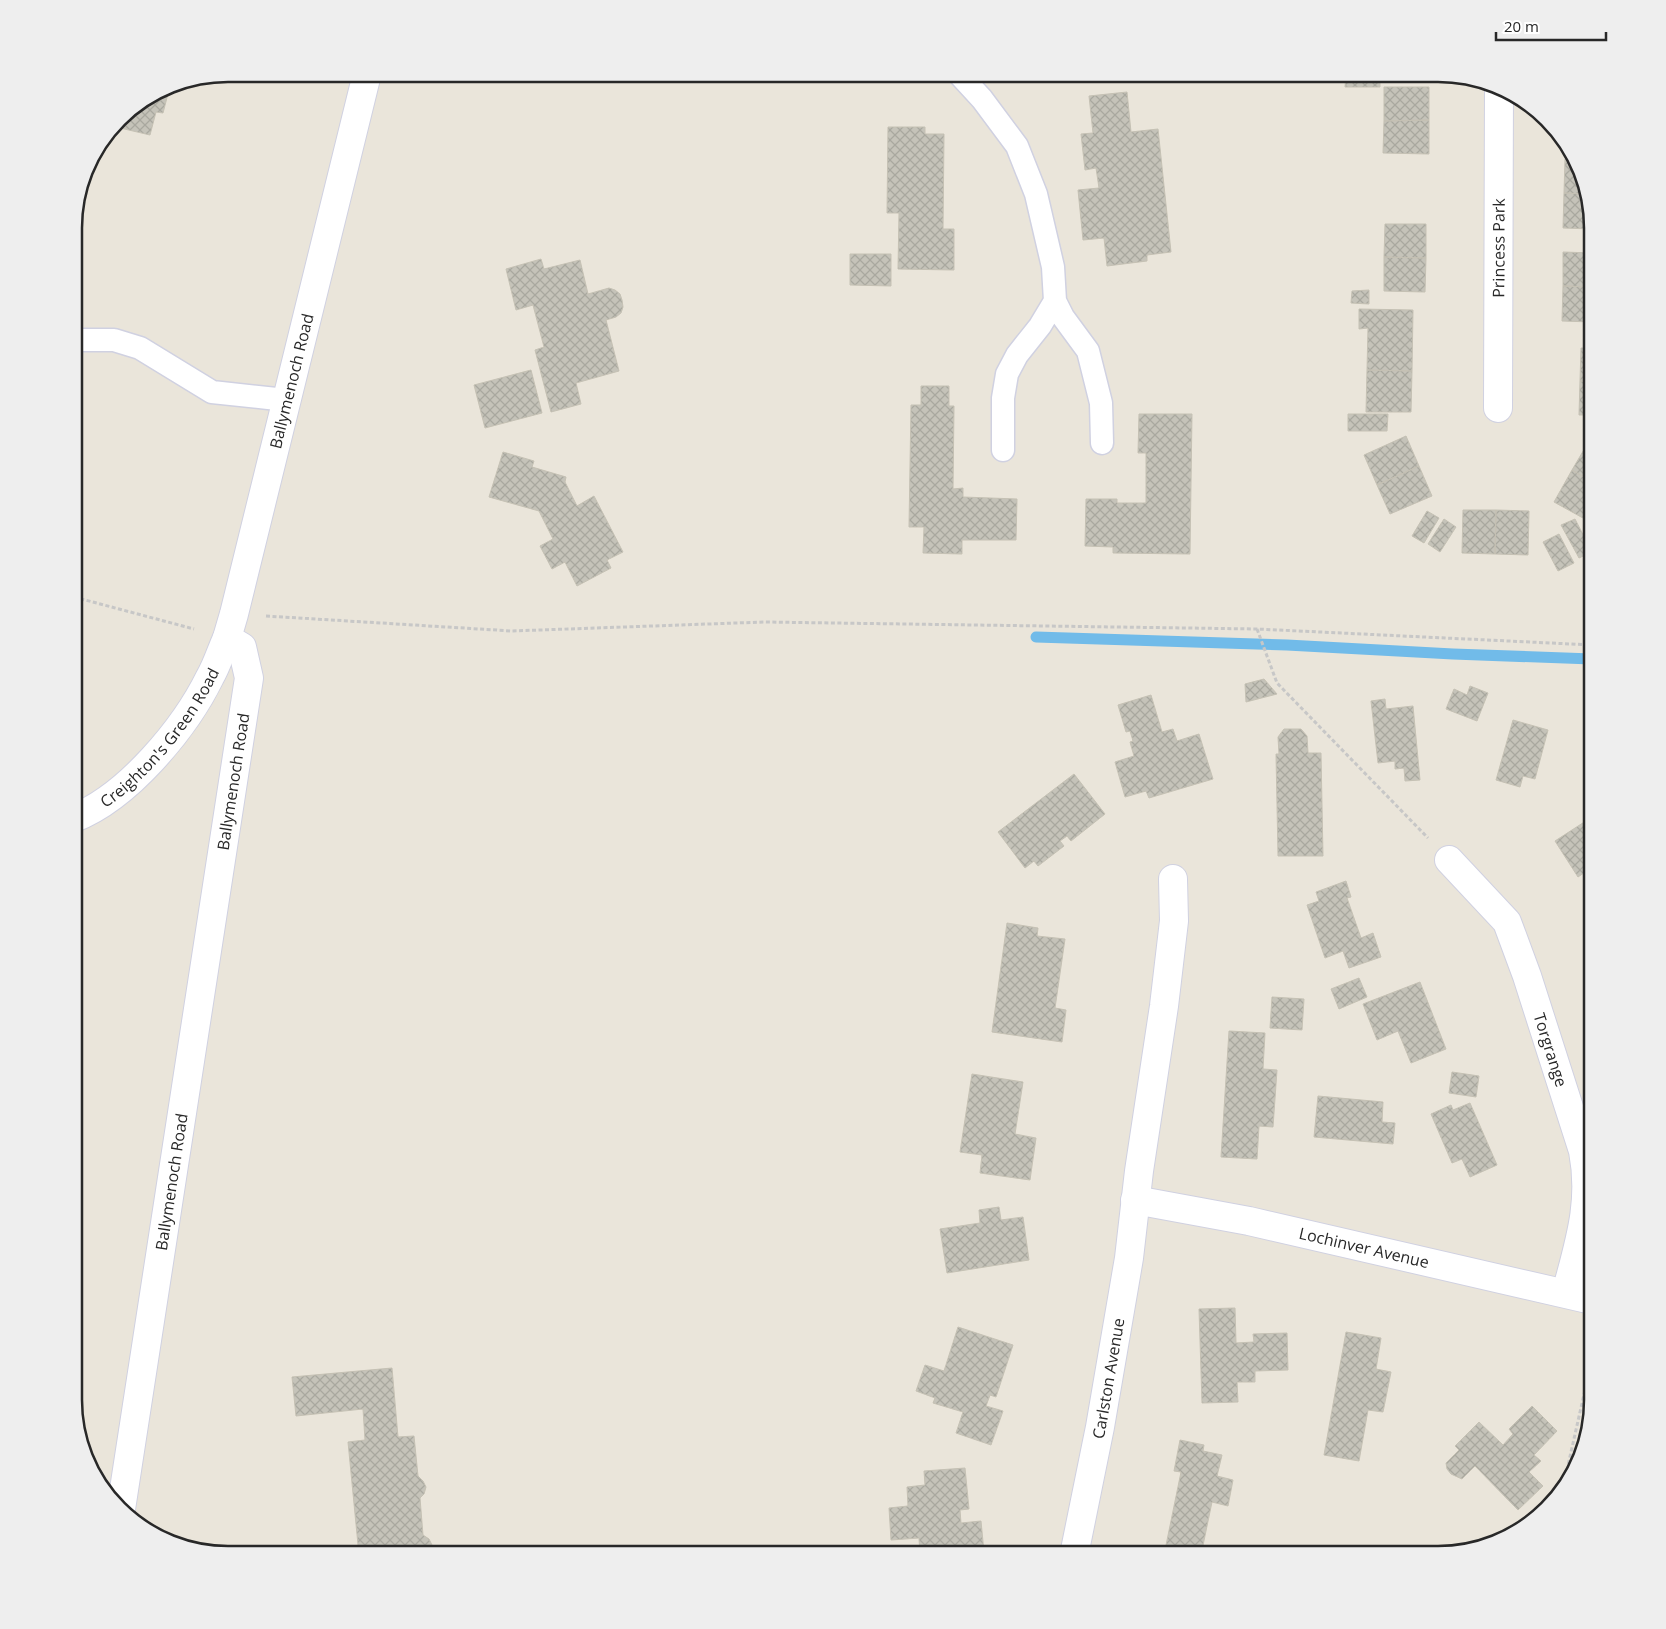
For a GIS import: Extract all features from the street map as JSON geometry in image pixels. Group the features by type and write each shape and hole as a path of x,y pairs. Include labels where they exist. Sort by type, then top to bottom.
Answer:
{"street":[{"name":"Ballymenoch Road","path":"122,1501 249,678 242,647 230,626 365,82"},
{"name":"Princess Park","path":"1498,408 1499,97"},
{"name":"Creighton's Green Road","path":"82,814 114,796 156,756 187,715 210,678 230,626"},
{"name":"Torgrange","path":"1449,860 1507,922 1527,976 1583,1150"},
{"name":"Carlston Avenue","path":"1076,1546 1098,1436 1129,1258 1135,1200 1164,1006 1174,921 1173,879"},
{"name":"Lochinver Avenue","path":"1135,1200 1249,1221 1583,1298"},
{"name":"Torgrange","path":"1566,1293 1583,1225"}],"lane":[{"path":"968,83 1017,146 1036,194 1053,267 1055,301 1063,317 1088,351 1100,403 1102,443"},
{"path":"1003,450 1003,398 1007,374 1017,355 1040,326 1055,301"},
{"path":"83,340 114,340 140,348 212,392 286,400"}],"path":[{"path":"83,599 230,626 512,631 764,622 1257,629 1583,645"},
{"path":"1257,629 1277,683 1449,860"},
{"path":"1568,1464 1583,1399"}],"building":[{"path":"1345,83 1380,83 1380,87 1345,87"},
{"path":"1384,87 1429,87 1429,120 1384,121"},
{"path":"1127,92 1131,132 1158,129 1171,252 1147,255 1147,261 1107,266 1104,238 1083,240 1078,190 1099,188 1096,168 1085,170 1081,134 1093,133 1089,96"},
{"path":"167,97 163,113 156,112 150,135 122,128 148,107"},
{"path":"1429,120 1429,154 1383,153 1384,121"},
{"path":"888,127 925,127 925,134 944,134 943,229 954,229 954,270 898,269 899,213 887,213"},
{"path":"1565,159 1566,159 1579,194 1564,193"},
{"path":"1564,193 1579,194 1583,229 1563,228"},
{"path":"1385,224 1426,224 1426,258 1384,257"},
{"path":"1563,252 1583,253 1583,287 1563,286"},
{"path":"850,254 891,254 891,286 850,285"},
{"path":"1384,257 1426,258 1425,292 1384,291"},
{"path":"541,259 544,269 580,260 588,294 609,288 615,290 620,294 623,307 621,313 616,317 606,320 619,371 576,383 581,404 551,412 535,350 544,347 533,305 516,310 506,269"},
{"path":"1563,286 1583,287 1583,322 1562,321"},
{"path":"1369,290 1369,304 1351,303 1352,291"},
{"path":"1359,309 1413,310 1412,371 1367,370 1368,328 1359,329"},
{"path":"1581,348 1583,348 1583,381 1580,381"},
{"path":"531,370 542,413 485,428 474,385"},
{"path":"1367,370 1412,371 1411,412 1366,412"},
{"path":"1580,381 1583,381 1583,415 1579,415"},
{"path":"921,386 949,386 949,406 954,406 953,489 963,488 963,497 1017,499 1016,540 962,540 962,554 923,553 924,527 909,527 911,405 921,405"},
{"path":"1139,414 1192,414 1190,554 1113,553 1113,547 1085,546 1086,499 1117,499 1117,503 1146,503 1146,453 1138,453"},
{"path":"1348,414 1388,414 1387,431 1348,431"},
{"path":"1406,436 1419,466 1377,485 1364,455"},
{"path":"1583,451 1583,477 1572,470"},
{"path":"503,452 534,461 532,467 566,477 565,482 577,506 594,496 623,552 607,560 611,568 577,586 565,562 552,569 540,546 553,539 539,511 489,497"},
{"path":"1419,466 1432,496 1390,514 1377,485"},
{"path":"1572,470 1583,477 1583,518 1554,502"},
{"path":"1463,510 1496,510 1495,554 1462,553"},
{"path":"1496,510 1529,511 1528,555 1495,554"},
{"path":"1427,511 1439,518 1424,543 1412,536"},
{"path":"1444,519 1456,527 1440,552 1428,544"},
{"path":"1575,519 1583,535 1583,556 1579,558 1561,525"},
{"path":"1559,534 1574,563 1558,571 1543,542"},
{"path":"1264,679 1277,694 1246,702 1245,684"},
{"path":"1470,686 1488,693 1477,721 1446,709 1454,689 1467,695"},
{"path":"1151,695 1162,732 1173,729 1177,741 1199,734 1213,779 1149,798 1146,791 1125,797 1115,762 1134,756 1130,742 1133,741 1130,731 1126,732 1118,705"},
{"path":"1385,699 1386,709 1413,706 1420,780 1405,781 1404,768 1395,769 1395,761 1378,763 1371,701"},
{"path":"1513,720 1548,730 1535,779 1523,776 1520,787 1496,780"},
{"path":"1284,729 1301,729 1307,736 1308,753 1321,753 1323,856 1278,856 1276,754 1279,754 1278,737"},
{"path":"1074,774 1105,814 1071,841 1067,836 1060,841 1064,846 1038,866 1034,861 1025,868 998,832"},
{"path":"1583,823 1583,874 1578,877 1555,841"},
{"path":"1346,881 1351,897 1347,898 1361,938 1373,933 1381,957 1349,968 1343,951 1325,958 1307,905 1319,901 1316,892"},
{"path":"1007,923 1038,928 1037,936 1065,939 1055,1008 1066,1010 1062,1042 992,1032"},
{"path":"1359,978 1367,997 1339,1009 1331,989"},
{"path":"1420,982 1446,1049 1411,1063 1398,1031 1377,1040 1363,1004"},
{"path":"1272,997 1304,999 1302,1030 1270,1028"},
{"path":"1229,1031 1265,1033 1263,1069 1277,1070 1273,1127 1259,1126 1257,1159 1221,1157"},
{"path":"1452,1072 1479,1076 1476,1097 1449,1093"},
{"path":"972,1074 1023,1082 1015,1134 1036,1138 1030,1180 980,1173 982,1155 960,1152"},
{"path":"1318,1096 1383,1102 1382,1122 1395,1123 1393,1144 1314,1137"},
{"path":"1470,1103 1497,1165 1470,1177 1462,1159 1452,1163 1431,1114 1451,1105 1453,1110"},
{"path":"999,1207 1001,1220 1023,1217 1029,1260 947,1273 940,1229 980,1223 979,1210"},
{"path":"1235,1308 1236,1343 1254,1342 1253,1334 1287,1333 1288,1370 1255,1371 1255,1382 1237,1382 1238,1402 1202,1403 1199,1309"},
{"path":"958,1327 1013,1345 996,1397 990,1395 986,1406 1003,1411 991,1445 956,1433 963,1412 933,1403 935,1398 916,1391 925,1365 944,1371"},
{"path":"1346,1332 1381,1338 1376,1369 1391,1372 1383,1412 1368,1410 1359,1461 1324,1455"},
{"path":"392,1368 398,1437 414,1436 418,1476 426,1487 424,1494 420,1498 423,1535 429,1539 432,1546 358,1546 348,1442 365,1440 363,1409 296,1416 292,1377"},
{"path":"1532,1406 1557,1431 1534,1455 1541,1461 1529,1472 1543,1486 1518,1510 1475,1466 1462,1479 1451,1474 1447,1469 1446,1463 1459,1450 1455,1446 1479,1422 1503,1445 1513,1434 1509,1429"},
{"path":"1180,1440 1204,1445 1203,1451 1222,1455 1217,1476 1233,1480 1228,1506 1212,1502 1203,1546 1166,1546 1181,1472 1174,1471"},
{"path":"965,1468 969,1509 960,1510 961,1523 981,1521 983,1546 919,1546 919,1538 891,1540 889,1508 908,1506 907,1487 925,1485 924,1471"}],"waterway":[{"path":"1036,637 1287,645 1583,659"}]}
